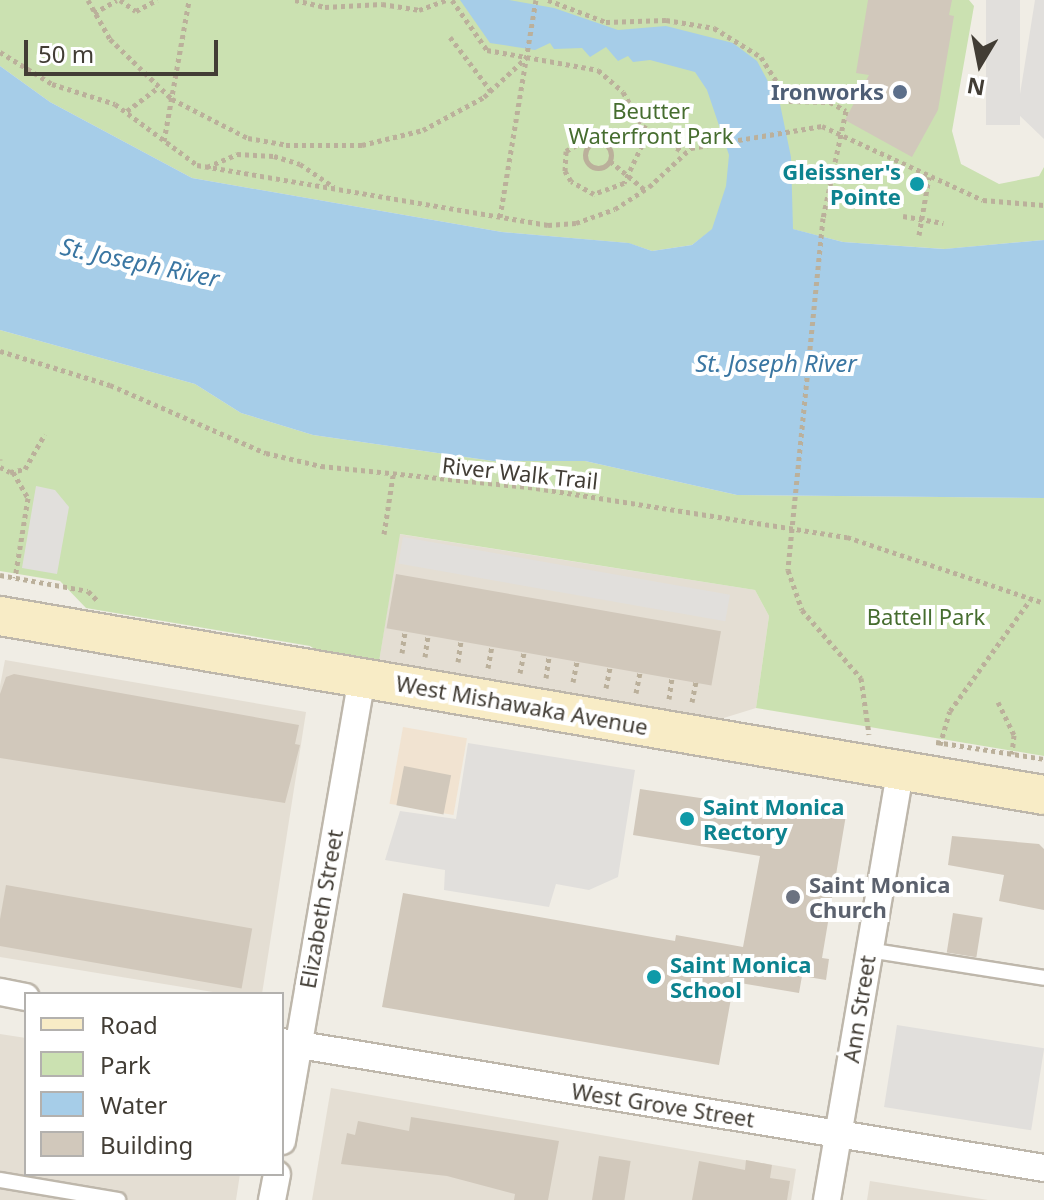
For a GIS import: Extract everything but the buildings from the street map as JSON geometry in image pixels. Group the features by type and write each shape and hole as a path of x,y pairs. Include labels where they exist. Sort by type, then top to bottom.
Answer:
{"main road":[{"path":"7,590 46,623"},
{"name":"West Mishawaka Avenue","path":"0,616 1044,795"}],"street":[{"name":"Elizabeth Street","path":"284,1116 290,1043 362,677"},
{"name":"Ann Street","path":"827,1200 901,772"},
{"path":"0,992 24,997"},
{"name":"West Grove Street","path":"290,1043 1044,1168"},
{"path":"272,1200 277,1176"}],"lane":[{"path":"868,950 1044,978"},
{"path":"0,1180 118,1200"}],"path":[{"path":"88,0 110,39 172,99 222,127 276,144 328,148 394,138 446,119 491,91 526,55"},
{"path":"94,13 118,0 136,11 157,0"},
{"path":"164,141 189,0"},
{"path":"295,0 332,4 390,2 426,10 450,0 487,50 598,70 631,101 643,126 642,145 628,177 611,190 594,194 580,190 565,171 564,160 572,145 588,147 605,144 610,161 628,177 645,190"},
{"path":"500,217 536,0"},
{"path":"548,0 606,22 666,20 714,28 761,57 789,101 842,105 846,111 843,134 831,162 823,218 788,570 793,596 861,678 871,739 901,772 950,711 1030,600"},
{"path":"450,37 491,91"},
{"path":"0,52 52,84 127,111 177,155 206,167 548,225 576,223 615,209 645,190 683,152 691,148 822,126 983,200 1044,205"},
{"path":"127,111 158,88"},
{"path":"643,126 683,152"},
{"path":"274,156 276,144"},
{"path":"588,147 586,161 593,167 610,161"},
{"path":"206,167 237,154 274,156 308,168 335,189"},
{"path":"919,235 929,177"},
{"path":"903,216 943,223"},
{"name":"River Walk Trail","path":"0,351 110,385 266,453 393,476 589,495 792,531 847,537 900,551 1044,603"},
{"path":"0,467 13,472 25,469 45,434"},
{"path":"7,590 28,498 13,472"},
{"path":"384,534 393,476"},
{"path":"402,653 405,631"},
{"path":"425,657 428,636"},
{"path":"458,662 461,641"},
{"path":"488,668 492,646"},
{"path":"520,673 524,652"},
{"path":"546,678 549,656"},
{"path":"573,682 577,661"},
{"path":"606,688 610,667"},
{"path":"636,693 640,672"},
{"path":"669,699 672,677"},
{"path":"692,702 696,681"},
{"path":"998,702 1014,735 1012,754"}],"shaded area":[{"path":"986,0 1020,0 1020,125 986,125"},
{"path":"1035,0 1044,0 1044,139 1017,113"},
{"path":"36,486 55,490 69,507 57,574 22,568"},
{"path":"399,534 755,590 769,616 756,708 714,721 378,668"},
{"path":"403,537 730,595 725,621 398,564"},
{"path":"5,660 306,712 262,992 213,992 0,957 0,686"},
{"path":"403,727 467,738 453,815 389,804"},
{"path":"468,743 635,770 618,877 589,890 556,884 549,907 444,890 445,870 385,860 400,811 456,819"},
{"path":"897,1025 1044,1048 1031,1130 884,1107"},
{"path":"0,1034 24,1038 24,1176 240,1176 236,1200 0,1200"},
{"path":"331,1088 796,1169 791,1200 312,1200"},
{"path":"870,1181 988,1200 867,1200"}],"green space":[{"name":"Beutter Waterfront Park","path":"0,0 969,0 974,6 952,131 961,164 999,184 1039,176 1044,167 1044,240 945,249 843,242 792,229 713,229 692,245 652,251 628,243 502,232 192,178 50,102 0,66"},
{"name":"Battell Park","path":"0,330 195,384 241,413 313,435 493,461 585,461 737,495 1044,498 1044,756 756,708 769,616 755,590 400,534 378,668 330,659 310,646 86,608 60,581 0,571"}],"water":[{"name":"St. Joseph River","path":"460,0 509,0 554,8 618,30 666,26 733,43 757,61 780,104 791,157 793,229 843,242 944,249 1044,240 1044,498 737,495 585,461 493,461 313,435 241,413 195,384 0,330 0,66 50,102 192,178 502,232 629,243 652,251 692,245 712,229 726,186 729,155 707,90 695,72 650,60 633,62 628,56 618,61 606,47 590,57 582,48 554,49 550,43 535,50 490,43"}],"place":[{"name":"Ironworks","path":"900,92"},
{"name":"Gleissner's Pointe","path":"917,184"},
{"name":"Saint Monica Rectory","path":"687,819"},
{"name":"Saint Monica Church","path":"793,897"},
{"name":"Saint Monica School","path":"654,977"}]}
